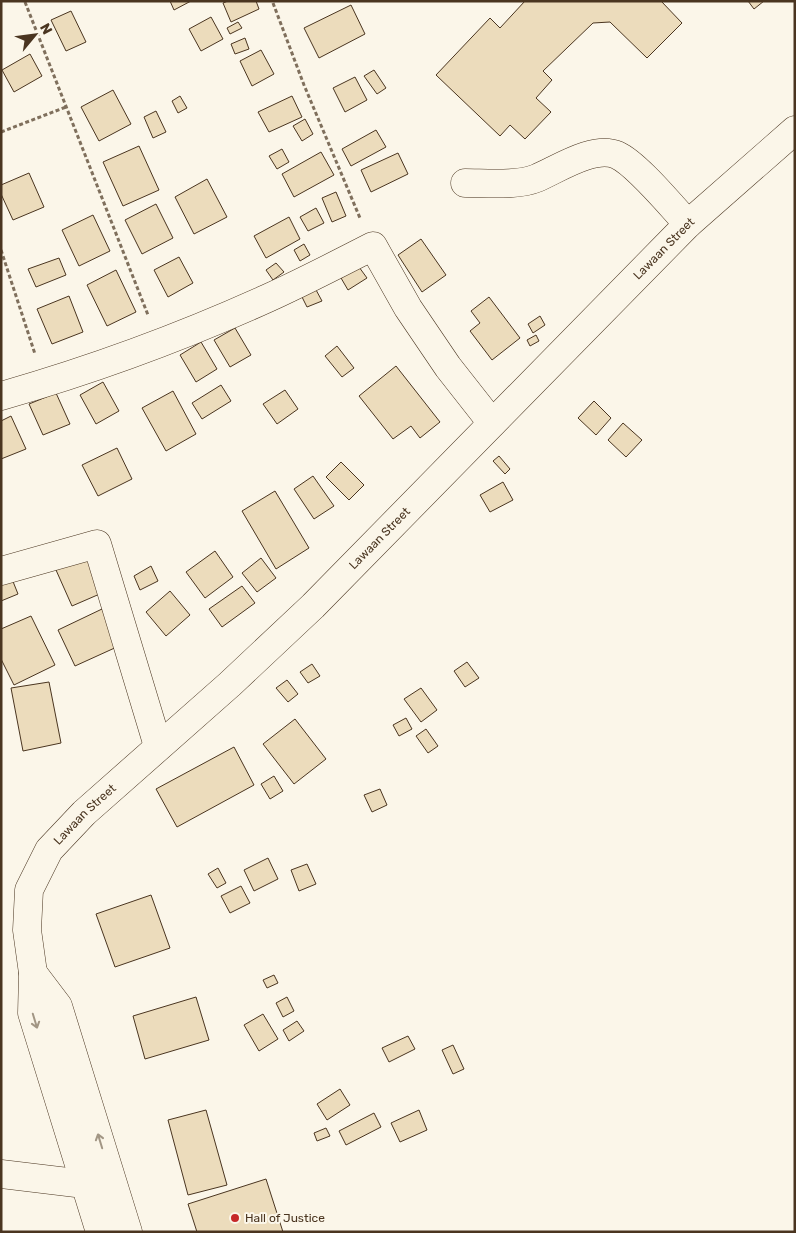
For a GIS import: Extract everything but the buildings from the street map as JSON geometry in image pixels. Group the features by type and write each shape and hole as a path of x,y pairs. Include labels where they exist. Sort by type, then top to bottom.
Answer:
{"street":[{"name":"Lawaan Street","path":"100,1232 32,1013 33,973 27,930 29,890 49,850 84,813 230,684 313,606 688,224 795,130"},
{"path":"465,183 527,181 589,155 604,152 616,154 633,166 688,224"},
{"path":"1,396 44,384 159,344 268,298 373,246 408,308 448,367 492,423"},
{"path":"1,571 97,544 158,746"},
{"path":"33,973 58,1006 128,1232"},
{"path":"1,1174 115,1188"}],"path":[{"path":"25,2 159,344"},
{"path":"273,3 304,85 373,246"},
{"path":"1,132 66,107"},
{"path":"1,250 44,384"}],"place":[{"name":"Hall of Justice","path":"235,1218"}]}
